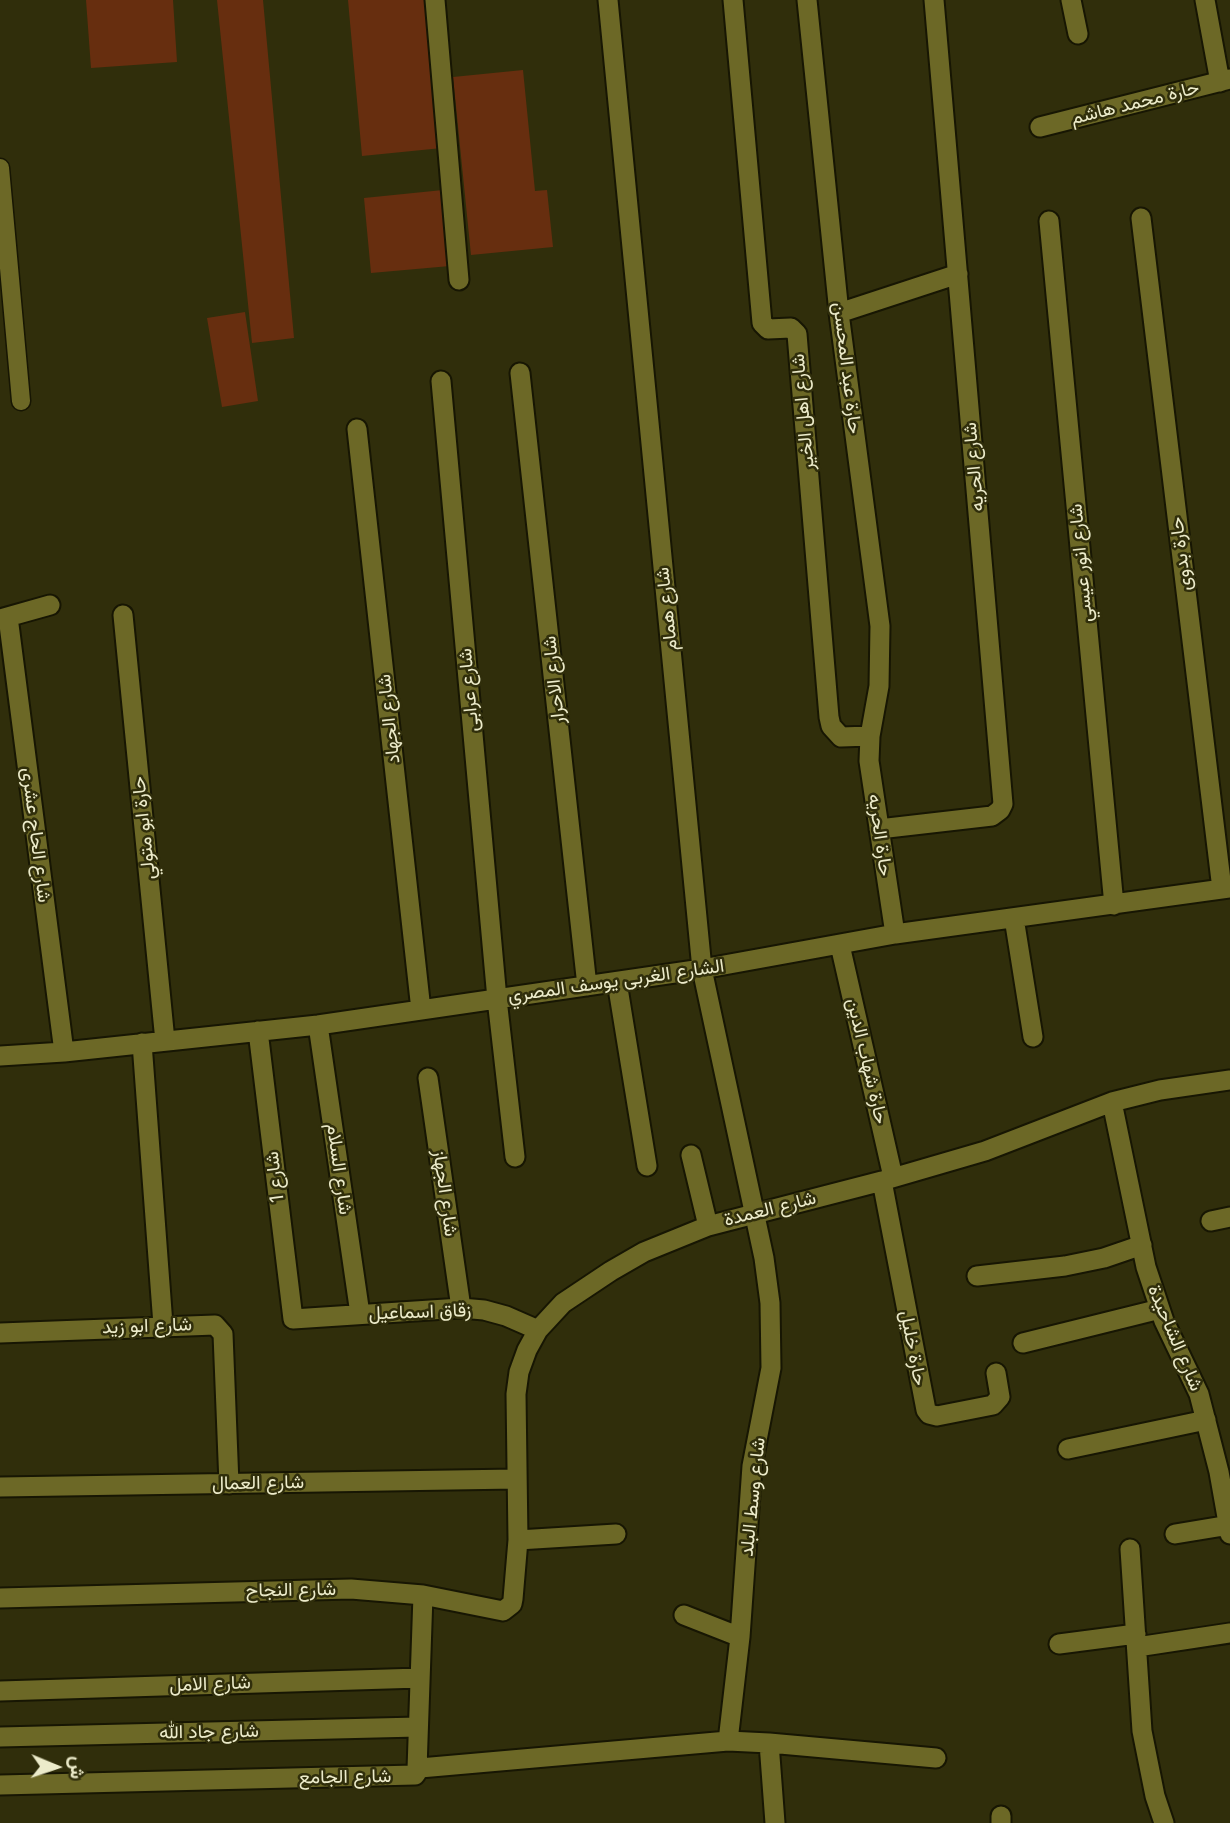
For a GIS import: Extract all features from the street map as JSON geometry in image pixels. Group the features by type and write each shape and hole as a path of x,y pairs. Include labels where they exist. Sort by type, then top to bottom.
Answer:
{"street":[{"path":"435,0 459,280"},
{"name":"شارع همام","path":"608,0 702,969 754,1213"},
{"name":"شارع اهل الخير","path":"733,0 762,323 768,329 787,327 795,330 797,334 829,717 831,726 841,737 870,736"},
{"name":"حارة عبد المحسن","path":"807,0 839,313 880,626 878,686 870,736"},
{"name":"شارع الحريه","path":"878,829 992,816 1003,804 934,0"},
{"path":"1071,0 1077,34"},
{"path":"1205,0 1225,81"},
{"name":"حارة محمد هاشم","path":"1040,127 1225,81"},
{"name":"حارة بدوى","path":"1141,218 1226,889"},
{"name":"شارع انور عيسي","path":"1049,221 1114,905"},
{"path":"839,313 958,274"},
{"name":"شارع الاحرار","path":"520,373 587,986"},
{"name":"شارع عرابى","path":"441,381 515,1157"},
{"name":"شارع الجهاد","path":"357,429 421,1010"},
{"path":"4,618 50,606"},
{"name":"حارة ابو متولي","path":"123,615 165,1041"},
{"name":"شارع الحاج عشرى","path":"4,618 64,1052"},
{"name":"حارة الحريه","path":"870,736 869,761 895,934"},
{"name":"الشارع الغربى يوسف المصري","path":"0,1056 64,1052 318,1025 702,969 895,934 1226,889"},
{"path":"1014,918 1033,1037"},
{"name":"حارة شهاب الدين","path":"840,945 888,1179"},
{"path":"617,982 648,1166"},
{"name":"شارع السلام","path":"318,1025 360,1314"},
{"name":"شارع 1","path":"258,1031 291,1315 297,1320"},
{"path":"142,1043 163,1325"},
{"name":"شارع الجهاز","path":"428,1078 461,1308"},
{"name":"شارع العمدة","path":"518,1539 516,1394 519,1371 538,1330 563,1303 611,1271 644,1252 708,1226 996,1148 1112,1102 1160,1090 1230,1080"},
{"name":"شارع الشاحيدة","path":"1112,1102 1146,1267 1160,1309 1199,1394 1229,1529"},
{"path":"691,1155 708,1226"},
{"name":"حارة خليل","path":"888,1179 926,1410 937,1416 993,1405 1000,1397 996,1373"},
{"name":"شارع وسط البلد","path":"728,1741 740,1637 752,1466 769,1389 772,1348 764,1258 754,1213"},
{"path":"977,1276 1065,1266 1104,1258 1142,1245"},
{"name":"زقاق اسماعيل","path":"297,1320 461,1308 506,1316 538,1330"},
{"path":"1023,1343 1160,1309"},
{"name":"شارع ابو زيد","path":"0,1333 215,1325 223,1334 229,1484"},
{"path":"1068,1449 1206,1420"},
{"name":"شارع العمال","path":"0,1487 516,1479"},
{"path":"1175,1534 1229,1529"},
{"path":"518,1539 616,1534"},
{"name":"شارع النجاح","path":"0,1598 326,1589 386,1590 497,1611 508,1609 513,1599 518,1539"},
{"path":"1130,1549 1139,1702 1146,1758 1164,1823"},
{"path":"417,1769 423,1595"},
{"path":"684,1615 740,1637"},
{"path":"1059,1644 1230,1633"},
{"name":"شارع الامل","path":"0,1691 420,1678"},
{"name":"شارع جاد الله","path":"0,1737 418,1727"},
{"name":"شارع الجامع","path":"0,1785 415,1775 417,1769 728,1741 936,1758"},
{"path":"769,1743 775,1823"}],"lane":[{"path":"0,168 21,401"}],"building":[{"path":"86,0 173,0 177,62 91,68"},
{"path":"217,0 263,0 294,338 252,343"},
{"path":"348,0 428,0 442,148 362,156"},
{"path":"523,70 535,191 547,190 553,247 471,255 453,77"},
{"path":"443,190 450,266 371,273 364,198"},
{"path":"245,312 258,401 222,407 207,318"}]}
